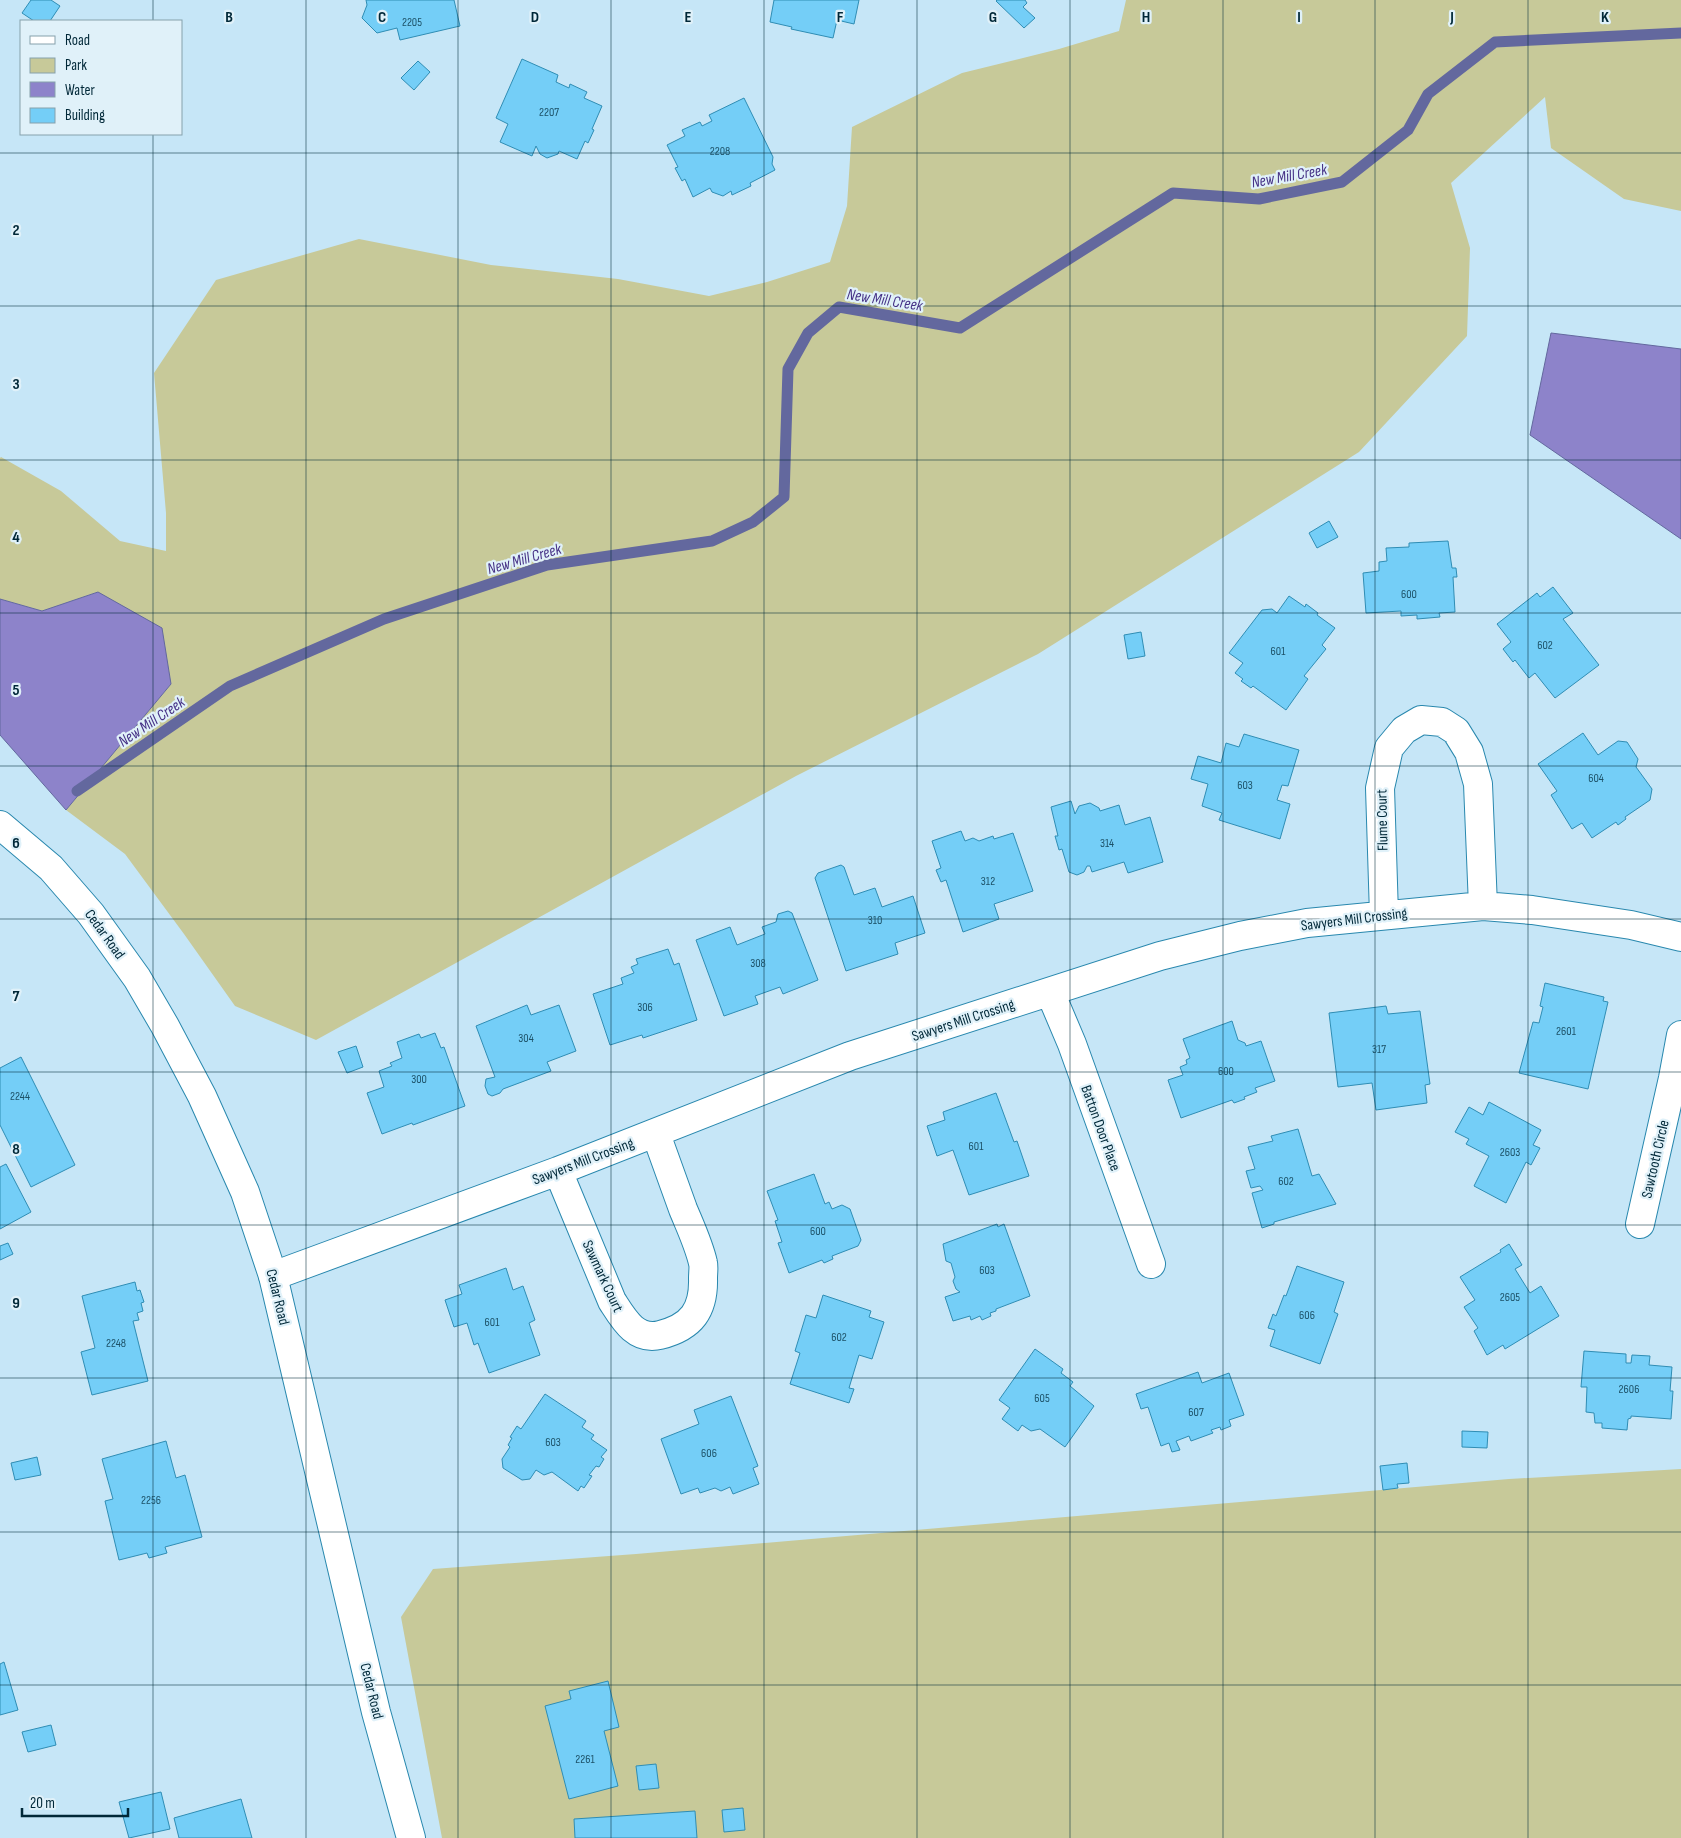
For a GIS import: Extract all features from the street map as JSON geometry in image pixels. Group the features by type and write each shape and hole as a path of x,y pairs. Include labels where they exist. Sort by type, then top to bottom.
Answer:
{"street":[{"name":"Flume Court","path":"1384,915 1380,788 1389,748 1404,730 1421,720 1442,722 1456,731 1469,752 1478,784 1483,906"},
{"name":"Cedar Road","path":"0,825 57,875 91,914 137,978 166,1026 202,1096 245,1192 273,1276 374,1702 411,1838"},
{"name":"Sawyers Mill Crossing","path":"273,1276 656,1134 850,1056 1160,956 1240,936 1307,923 1483,906 1532,910 1631,925 1681,937"},
{"name":"Batton Door Place","path":"1050,992 1072,1044 1151,1264"},
{"name":"Sawtooth Circle","path":"1640,1224 1681,1035"},
{"name":"Sawmark Court","path":"558,1171 612,1301 623,1319 630,1328 642,1335 657,1336 673,1331 684,1325 696,1313 704,1295 703,1263 656,1134"}],"green space":[{"path":"1126,0 1681,0 1681,211 1624,199 1551,148 1545,97 1451,183 1470,248 1467,336 1359,452 1038,654 796,776 316,1040 235,1006 125,854 66,810 171,684 98,592 42,611 0,599 0,458 61,491 120,541 166,551 166,513 154,373 216,280 359,239 491,265 618,279 709,296 767,282 830,262 847,206 852,127 962,73 1059,49 1119,31"},
{"path":"1681,1469 1681,1838 442,1838 401,1617 433,1569 636,1554 1509,1479"}],"water":[{"path":"1551,333 1681,349 1681,539 1530,435"},
{"path":"98,592 162,628 171,684 66,810 0,735 0,599 42,611"}],"building":[{"path":"31,0 51,0 60,6 51,20 32,20 22,13"},
{"path":"366,0 454,0 460,26 400,40 397,28 377,33 362,18 367,5"},
{"path":"774,0 859,0 854,24 837,20 833,38 791,29 792,27 770,22"},
{"path":"997,0 1025,0 1027,3 1023,7 1035,18 1024,28"},
{"path":"522,59 558,75 556,82 569,88 570,84 587,92 584,98 602,106 588,143 585,141 577,159 559,151 558,154 547,158 540,154 536,146 532,156 500,142 508,124 496,118"},
{"path":"418,61 430,72 414,90 401,78"},
{"path":"744,98 773,157 772,164 775,170 750,183 751,186 732,195 731,191 723,196 712,192 710,188 693,197 685,179 682,181 675,168 678,167 667,145 685,136 682,130 700,122 702,126 712,121 709,115"},
{"path":"1329,521 1338,537 1317,548 1309,533"},
{"path":"1448,541 1452,568 1456,568 1457,577 1453,577 1455,612 1439,613 1440,617 1417,619 1417,615 1401,616 1401,611 1366,613 1363,573 1379,571 1379,562 1387,561 1386,548 1409,547 1409,543"},
{"path":"1553,587 1573,613 1563,619 1599,665 1555,698 1535,673 1529,678 1515,660 1513,662 1503,649 1511,642 1497,624 1537,593 1540,597"},
{"path":"1289,596 1305,607 1306,604 1335,628 1322,645 1326,649 1304,676 1308,679 1286,710 1253,686 1251,688 1241,681 1243,679 1235,673 1243,663 1229,653 1262,610 1272,609 1277,613"},
{"path":"1141,632 1145,656 1128,659 1124,635"},
{"path":"1583,733 1598,755 1618,741 1627,742 1638,759 1636,767 1652,789 1650,800 1625,817 1626,819 1618,825 1616,822 1592,838 1582,823 1572,829 1551,795 1557,791 1538,764"},
{"path":"1244,734 1299,750 1288,786 1282,785 1277,800 1290,804 1280,839 1219,820 1222,813 1202,806 1208,784 1191,779 1198,756 1221,763 1226,743 1239,747"},
{"path":"1071,801 1075,814 1079,806 1090,803 1099,808 1100,811 1119,805 1125,825 1150,817 1163,862 1128,873 1124,862 1092,872 1090,866 1087,866 1084,872 1077,875 1069,872 1062,849 1059,850 1055,836 1058,836 1051,807"},
{"path":"961,831 965,841 973,838 979,841 993,836 994,839 1013,833 1033,891 994,904 999,919 963,932 946,880 941,882 936,870 941,868 932,841"},
{"path":"841,865 844,867 854,895 875,888 882,907 913,896 925,933 895,943 898,954 846,971 815,878 818,873"},
{"path":"788,911 792,913 818,980 783,994 780,987 755,996 758,1004 724,1016 696,940 730,927 737,945 765,934 762,927 776,922 778,914"},
{"path":"668,949 674,965 679,963 697,1020 643,1038 642,1035 610,1045 593,994 623,984 621,978 634,973 631,967 638,964 636,959"},
{"path":"1545,983 1604,997 1603,1001 1608,1002 1588,1089 1519,1073 1533,1022 1539,1023 1543,1007 1540,1006"},
{"path":"527,1005 531,1015 559,1005 576,1051 547,1062 551,1071 503,1089 500,1093 492,1096 488,1094 485,1086 486,1079 495,1077 476,1026"},
{"path":"1386,1006 1388,1014 1420,1011 1430,1084 1425,1085 1427,1103 1376,1110 1372,1083 1338,1087 1329,1013"},
{"path":"1232,1021 1238,1040 1245,1043 1246,1046 1261,1041 1275,1081 1255,1088 1257,1092 1244,1097 1245,1099 1234,1103 1232,1100 1181,1118 1168,1080 1183,1075 1180,1067 1187,1064 1186,1060 1190,1058 1183,1039"},
{"path":"435,1033 441,1048 444,1047 465,1106 382,1134 367,1093 384,1087 379,1071 392,1066 390,1063 402,1058 397,1042 419,1034 421,1038"},
{"path":"356,1046 363,1067 347,1073 338,1052"},
{"path":"21,1057 75,1165 31,1187 0,1125 0,1068"},
{"path":"996,1093 1014,1142 1017,1141 1029,1176 969,1195 953,1150 937,1156 927,1126 945,1120 943,1112"},
{"path":"1489,1102 1541,1130 1533,1145 1540,1148 1531,1165 1526,1162 1506,1203 1474,1186 1489,1156 1466,1144 1469,1139 1455,1132 1469,1107 1483,1115"},
{"path":"1298,1129 1312,1176 1319,1174 1336,1204 1274,1222 1274,1224 1262,1228 1252,1193 1263,1190 1260,1186 1251,1188 1246,1171 1255,1169 1248,1147 1273,1141 1271,1136"},
{"path":"6,1164 31,1212 0,1229 0,1167"},
{"path":"814,1174 825,1204 829,1202 832,1209 842,1205 850,1209 861,1240 858,1246 832,1256 833,1259 824,1263 822,1260 789,1273 778,1243 782,1242 775,1221 778,1220 767,1191"},
{"path":"997,1224 998,1227 1004,1224 1030,1296 996,1309 996,1311 990,1313 991,1316 982,1320 980,1316 971,1320 970,1316 953,1321 945,1297 960,1292 956,1289 953,1281 955,1277 951,1263 946,1261 943,1244"},
{"path":"8,1243 13,1254 0,1260 0,1246"},
{"path":"1509,1244 1522,1265 1515,1269 1530,1293 1541,1286 1559,1316 1505,1349 1503,1345 1487,1355 1474,1331 1478,1328 1464,1307 1475,1300 1460,1277 1501,1252 1500,1250"},
{"path":"1297,1266 1344,1282 1334,1312 1338,1314 1320,1364 1270,1346 1275,1330 1268,1328 1273,1314 1276,1316 1284,1295 1286,1296"},
{"path":"506,1268 513,1290 523,1286 535,1320 529,1323 540,1355 489,1373 478,1343 474,1345 467,1323 454,1327 445,1300 462,1294 459,1285"},
{"path":"135,1282 137,1291 140,1290 144,1302 141,1303 143,1311 137,1313 139,1320 133,1321 148,1381 92,1395 81,1352 95,1348 82,1296"},
{"path":"823,1295 871,1311 869,1317 884,1322 872,1359 859,1355 849,1388 854,1389 849,1403 790,1384 800,1353 795,1351 806,1315 816,1318"},
{"path":"1035,1349 1063,1369 1061,1373 1073,1382 1070,1386 1094,1406 1065,1447 1040,1429 1031,1431 1022,1425 1018,1431 1002,1419 1010,1408 999,1400"},
{"path":"1584,1351 1626,1354 1626,1363 1631,1363 1632,1355 1650,1356 1649,1365 1672,1367 1670,1391 1673,1391 1671,1419 1631,1416 1628,1419 1627,1430 1602,1428 1602,1423 1595,1423 1594,1413 1586,1412 1587,1387 1581,1387"},
{"path":"1198,1372 1202,1383 1229,1373 1244,1415 1229,1420 1231,1426 1221,1430 1220,1427 1211,1430 1213,1433 1191,1441 1189,1436 1176,1441 1180,1450 1172,1452 1169,1443 1161,1446 1148,1407 1141,1409 1136,1394"},
{"path":"545,1394 586,1421 582,1427 594,1435 591,1439 607,1450 601,1457 604,1459 599,1467 596,1466 589,1475 592,1476 584,1488 581,1486 578,1491 552,1472 544,1475 536,1470 530,1479 522,1480 503,1468 502,1459 510,1447 508,1445 512,1438 510,1437 517,1426 521,1429"},
{"path":"731,1396 758,1466 753,1468 759,1484 733,1494 730,1487 721,1491 715,1488 700,1493 698,1488 681,1494 661,1439 699,1424 694,1410"},
{"path":"1462,1431 1488,1432 1487,1448 1462,1447"},
{"path":"166,1441 176,1478 185,1475 202,1537 165,1547 167,1553 149,1558 147,1553 119,1560 105,1501 113,1499 102,1459"},
{"path":"37,1457 41,1475 15,1480 11,1463"},
{"path":"1407,1463 1409,1483 1397,1484 1398,1488 1383,1490 1380,1466"},
{"path":"4,1662 18,1710 0,1715 0,1664"},
{"path":"608,1681 619,1727 604,1731 618,1786 569,1799 545,1706 571,1699 569,1691"},
{"path":"51,1725 56,1745 28,1752 22,1732"},
{"path":"656,1764 659,1788 639,1790 636,1766"},
{"path":"161,1792 170,1829 129,1838 119,1802"},
{"path":"241,1799 252,1838 179,1838 174,1818"},
{"path":"743,1808 745,1830 724,1832 722,1810"},
{"path":"695,1811 697,1838 575,1838 574,1819"}],"waterway":[{"name":"New Mill Creek","path":"77,791 230,686 384,619 547,565 712,541 753,522 784,497 788,369 808,333 839,307 960,328 1173,193 1259,199 1342,182 1408,130 1428,94 1495,42 1681,33"}]}
